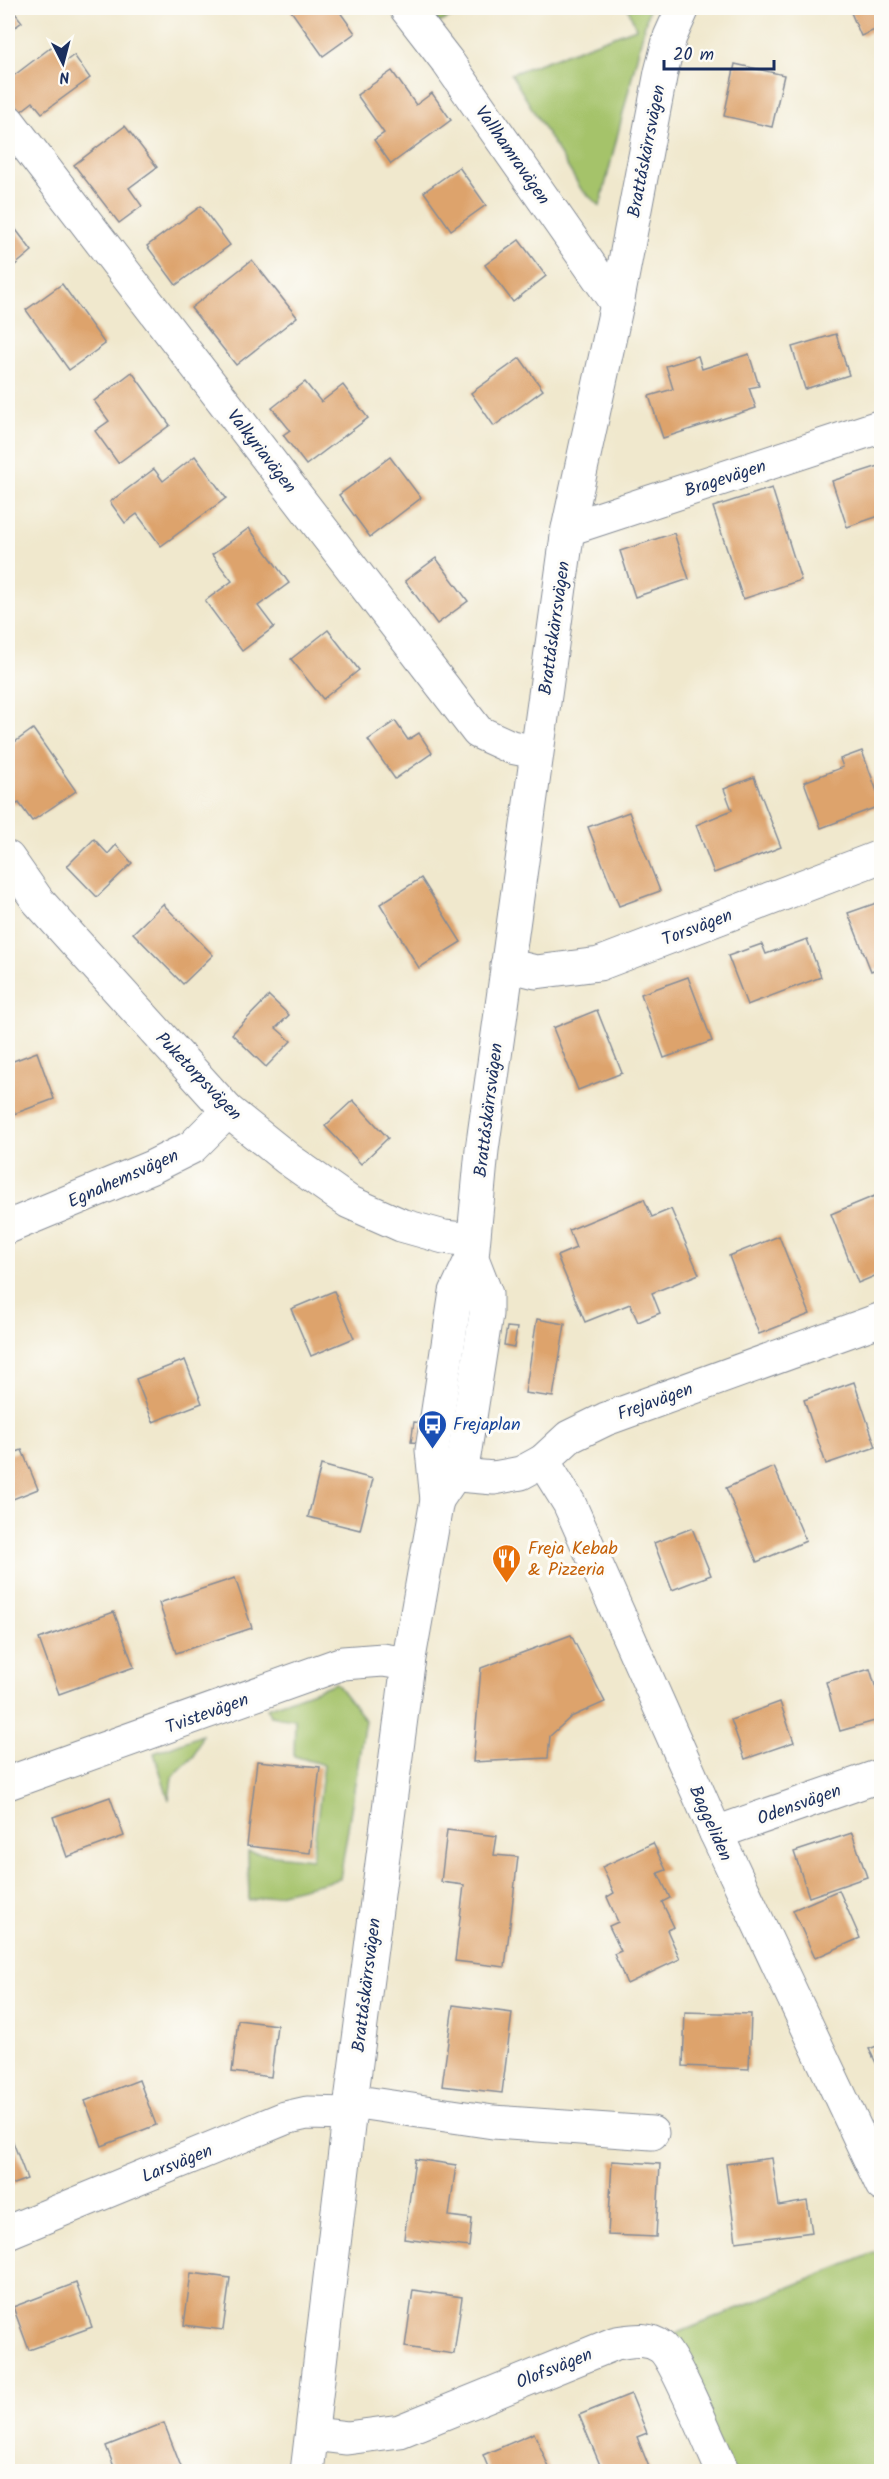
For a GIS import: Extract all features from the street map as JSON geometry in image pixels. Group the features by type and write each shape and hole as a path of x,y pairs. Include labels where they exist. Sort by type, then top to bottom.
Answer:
{"street":[{"name":"Vallhamravägen","path":"406,8 447,61 617,304"},
{"name":"Brattåskärrsvägen","path":"307,2472 350,2108 408,1664 442,1483 464,1456 486,1314 486,1294 472,1249 482,1150 567,529 617,304 660,72 670,38 683,8"},
{"name":"Valkyriavägen","path":"8,121 478,732 512,747 537,752"},
{"name":"Bragevägen","path":"567,529 882,426"},
{"name":"Torsvägen","path":"507,965 536,972 600,964 882,856"},
{"name":"Puketorpsvägen","path":"8,858 38,901 228,1111 288,1159 349,1202 400,1225 444,1237 472,1249"},
{"name":"Egnahemsvägen","path":"8,1227 152,1167 192,1147 228,1111"},
{"name":"Frejavägen","path":"442,1483 521,1473 543,1461 569,1437 606,1419 882,1318"},
{"name":"Baggeliden","path":"543,1461 570,1503 716,1833 882,2185"},
{"name":"Tvistevägen","path":"8,1783 343,1663 383,1659 408,1664"},
{"name":"Odensvägen","path":"716,1833 882,1775"},
{"name":"Larsvägen","path":"8,2232 285,2118 308,2113 350,2108 493,2122 652,2133"},
{"name":"Olofsvägen","path":"313,2434 346,2438 399,2431 616,2343 636,2340 650,2341 663,2348 675,2368 723,2472"}],"green space":[{"path":"423,8 471,8 436,24"},
{"path":"628,8 649,8 600,206 581,189 511,74 636,28"},
{"path":"336,1683 365,1720 340,1879 249,1901 248,1852 312,1859 324,1765 294,1756 295,1719 270,1716 267,1708"},
{"path":"202,1735 194,1756 172,1777 169,1800 154,1753"},
{"path":"881,2250 881,2471 731,2471 666,2338"}],"building":[{"path":"8,8 11,8 22,22 8,32"},
{"path":"289,8 337,8 355,33 323,56"},
{"path":"849,8 882,8 882,27 861,36"},
{"path":"54,45 66,61 74,55 90,78 42,113 33,102 20,112 8,96 8,80"},
{"path":"735,64 784,75 772,127 724,116"},
{"path":"392,71 416,105 432,93 451,120 391,164 374,140 384,133 357,95"},
{"path":"125,126 157,167 129,188 142,206 119,223 74,165"},
{"path":"459,167 486,205 451,230 424,192"},
{"path":"201,206 230,245 176,285 147,246"},
{"path":"8,219 32,251 8,271"},
{"path":"519,240 546,276 513,302 485,265"},
{"path":"252,260 297,317 236,365 191,308"},
{"path":"62,284 105,344 69,370 26,310"},
{"path":"836,334 849,375 805,389 792,347"},
{"path":"749,354 759,386 749,388 756,408 663,438 649,396 673,389 666,366 698,356 702,369"},
{"path":"520,358 543,390 494,426 471,393"},
{"path":"132,372 170,425 118,463 95,431 109,421 94,401"},
{"path":"305,382 321,402 343,385 368,418 306,465 283,435 290,430 272,408"},
{"path":"195,456 226,498 161,546 137,514 125,523 110,502 154,469 163,481"},
{"path":"390,457 421,498 370,537 339,495"},
{"path":"882,465 882,515 847,527 832,481"},
{"path":"772,488 801,580 743,599 713,507"},
{"path":"249,528 289,583 258,606 274,627 242,651 205,601 232,581 212,555"},
{"path":"674,533 689,579 635,597 620,551"},
{"path":"436,558 468,601 437,624 405,581"},
{"path":"328,630 359,670 323,699 291,659"},
{"path":"395,721 408,740 419,733 432,753 395,779 368,740"},
{"path":"33,729 76,791 32,821 19,803 15,805 8,794 8,747"},
{"path":"862,751 882,805 821,828 804,782 843,767 840,759"},
{"path":"754,777 781,847 714,873 696,825 732,810 724,789"},
{"path":"629,812 660,891 619,906 588,827"},
{"path":"94,839 108,854 116,845 132,863 97,897 67,866"},
{"path":"421,878 461,942 419,968 380,904"},
{"path":"882,901 882,967 871,971 848,913"},
{"path":"163,904 213,955 183,984 133,933"},
{"path":"807,939 821,977 747,1005 728,956 762,944 766,954"},
{"path":"688,977 712,1041 664,1058 641,994"},
{"path":"269,996 289,1015 276,1028 291,1041 266,1067 232,1034"},
{"path":"597,1010 622,1073 578,1090 553,1028"},
{"path":"37,1052 54,1099 11,1115 8,1105 8,1063"},
{"path":"353,1100 388,1138 361,1164 325,1126"},
{"path":"877,1195 882,1207 882,1273 858,1283 831,1214"},
{"path":"644,1199 652,1217 671,1209 699,1274 652,1293 660,1313 638,1322 630,1304 585,1322 557,1256 576,1248 569,1230"},
{"path":"779,1236 810,1314 759,1334 729,1256"},
{"path":"334,1291 354,1338 311,1356 291,1309"},
{"path":"537,1319 565,1324 553,1397 525,1393"},
{"path":"507,1327 517,1328 514,1347 504,1345"},
{"path":"185,1360 202,1403 153,1422 136,1379"},
{"path":"854,1382 876,1447 826,1464 804,1400"},
{"path":"414,1422 423,1423 420,1443 411,1442"},
{"path":"22,1450 38,1489 8,1501 8,1455"},
{"path":"321,1465 373,1479 360,1530 308,1517"},
{"path":"774,1467 806,1541 757,1562 726,1488"},
{"path":"692,1528 711,1575 672,1590 654,1543"},
{"path":"235,1578 252,1628 176,1653 159,1603"},
{"path":"114,1612 134,1667 59,1694 39,1639"},
{"path":"571,1635 605,1702 571,1717 550,1736 548,1758 473,1762 481,1668"},
{"path":"870,1669 882,1708 882,1719 840,1731 826,1682"},
{"path":"780,1702 794,1742 745,1759 731,1720"},
{"path":"257,1761 320,1767 310,1853 247,1846"},
{"path":"110,1797 124,1836 67,1857 53,1817"},
{"path":"447,1830 497,1836 494,1855 518,1857 505,1967 455,1961 464,1885 441,1882"},
{"path":"852,1833 867,1877 809,1897 794,1852"},
{"path":"653,1843 666,1870 658,1873 670,1898 662,1902 674,1927 667,1930 680,1959 627,1984 614,1954 621,1951 609,1926 618,1922 607,1897 614,1893 602,1867"},
{"path":"839,1890 860,1938 815,1958 793,1910"},
{"path":"453,2005 512,2013 502,2093 442,2086"},
{"path":"685,2012 751,2014 749,2069 683,2066"},
{"path":"238,2020 277,2025 271,2077 232,2072"},
{"path":"882,2044 882,2075 869,2049"},
{"path":"139,2080 156,2125 102,2146 85,2101"},
{"path":"10,2134 27,2179 8,2186 8,2135"},
{"path":"772,2158 779,2206 807,2201 812,2232 736,2242 726,2164"},
{"path":"415,2159 456,2165 449,2216 472,2219 469,2247 404,2239"},
{"path":"612,2161 660,2164 656,2237 608,2235"},
{"path":"191,2273 230,2278 223,2330 184,2325"},
{"path":"76,2283 92,2327 29,2350 13,2307"},
{"path":"413,2290 462,2297 454,2354 405,2347"},
{"path":"631,2394 647,2433 637,2437 651,2472 603,2472 579,2415"},
{"path":"164,2423 183,2472 116,2472 106,2446"},
{"path":"534,2433 551,2472 490,2472 483,2455"}],"place":[{"name":"Frejaplan","path":"432,1450"},
{"name":"Freja Kebab & Pizzeria","path":"507,1584"}]}
